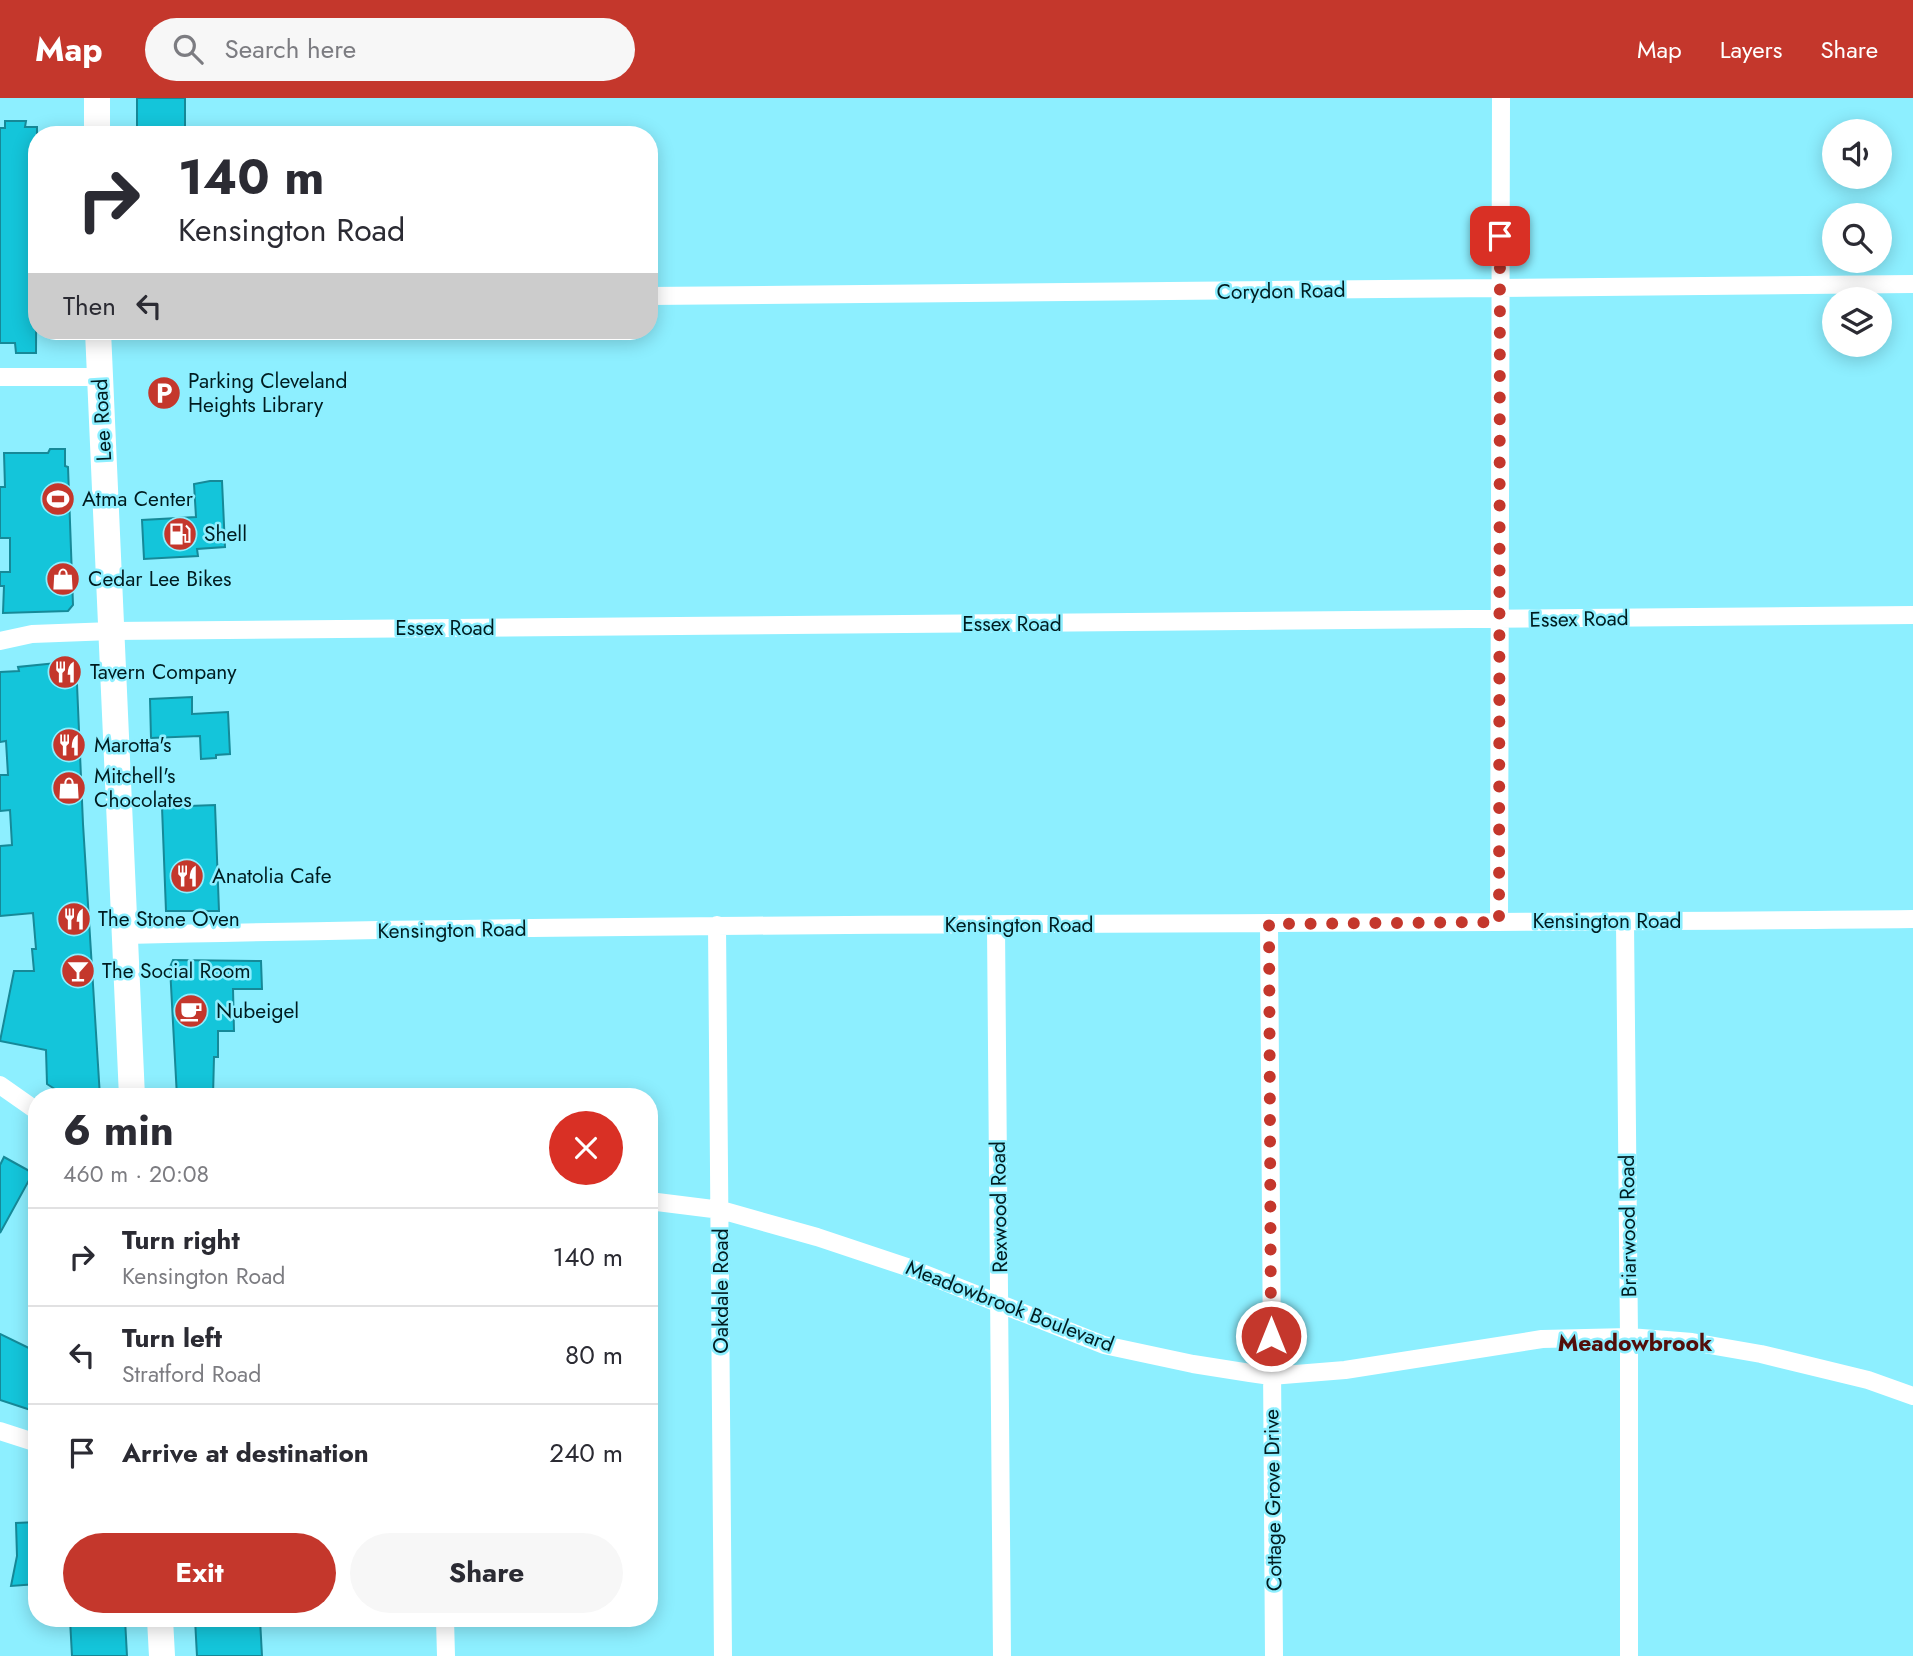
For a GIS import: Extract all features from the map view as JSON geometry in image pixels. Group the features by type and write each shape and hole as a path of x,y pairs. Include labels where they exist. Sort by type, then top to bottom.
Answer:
{"main road":[{"path":"97,98 97,126"},
{"name":"Lee Road","path":"98,340 132,1088"},
{"path":"160,1627 162,1656"}],"street":[{"path":"1499,922 1501,98"},
{"name":"Corydon Road","path":"658,296 1913,284"},
{"path":"0,377 99,377"},
{"name":"Essex Road","path":"0,641 32,634 111,631 1913,615"},
{"name":"Kensington Road","path":"125,935 717,925 996,926 1913,919"},
{"name":"Briarwood Road","path":"1625,922 1629,1656"},
{"name":"Cottage Grove Drive","path":"1269,924 1275,1656"},
{"name":"Oakdale Road","path":"717,925 723,1656"},
{"name":"Rexwood Road","path":"996,926 1002,1656"},
{"path":"0,1085 28,1105"},
{"name":"Meadowbrook Boulevard","path":"658,1202 720,1210 817,1237 907,1267 1104,1345 1193,1364 1271,1376 1345,1370 1542,1339 1629,1337 1692,1342 1761,1354 1868,1380 1913,1396"},
{"path":"0,1431 28,1440"},
{"path":"445,1627 446,1656"}],"building":[{"path":"137,98 185,98 185,126 137,126"},
{"path":"5,121 26,121 25,127 28,127 28,340 36,340 36,353 16,353 15,343 0,343 0,128 5,128"},
{"path":"50,449 65,449 65,466 68,467 73,605 68,611 3,613 4,586 0,586 0,572 10,572 10,538 0,538 0,487 5,487 4,453 48,453"},
{"path":"222,481 225,547 197,549 198,556 144,559 142,520 196,517 194,484"},
{"path":"76,661 99,1088 53,1088 47,1084 46,1050 0,1041 14,971 34,971 32,949 36,949 33,913 0,916 0,846 12,845 10,810 0,811 0,775 8,775 6,741 0,742 0,672 19,671 18,667"},
{"path":"192,697 192,714 228,712 230,754 201,759 200,736 151,738 150,699"},
{"path":"215,805 219,911 166,911 162,807"},
{"path":"173,960 261,961 262,989 233,989 234,1031 218,1031 218,1057 214,1057 213,1088 177,1088 170,967"},
{"path":"4,1157 28,1170 28,1182 0,1233 0,1165"},
{"path":"0,1334 28,1348 28,1409 0,1400"},
{"path":"28,1522 28,1585 11,1586 17,1556 16,1523"},
{"path":"70,1627 125,1627 127,1656 72,1656"},
{"path":"195,1627 260,1627 262,1656 197,1656"}],"place":[{"name":"Parking Cleveland Heights Library","path":"164,393"},
{"name":"Atma Center","path":"58,499"},
{"name":"Shell","path":"180,534"},
{"name":"Cedar Lee Bikes","path":"63,579"},
{"name":"Tavern Company","path":"65,672"},
{"name":"Marotta's","path":"69,745"},
{"name":"Mitchell's Chocolates","path":"69,788"},
{"name":"Anatolia Cafe","path":"187,876"},
{"name":"The Stone Oven","path":"74,919"},
{"name":"The Social Room","path":"78,971"},
{"name":"Nubeigel","path":"191,1011"}],"district":[{"name":"Meadowbrook","path":"1635,1343"}],"route":[{"path":"1271,1336 1269,924 1499,922 1500,236"}]}
